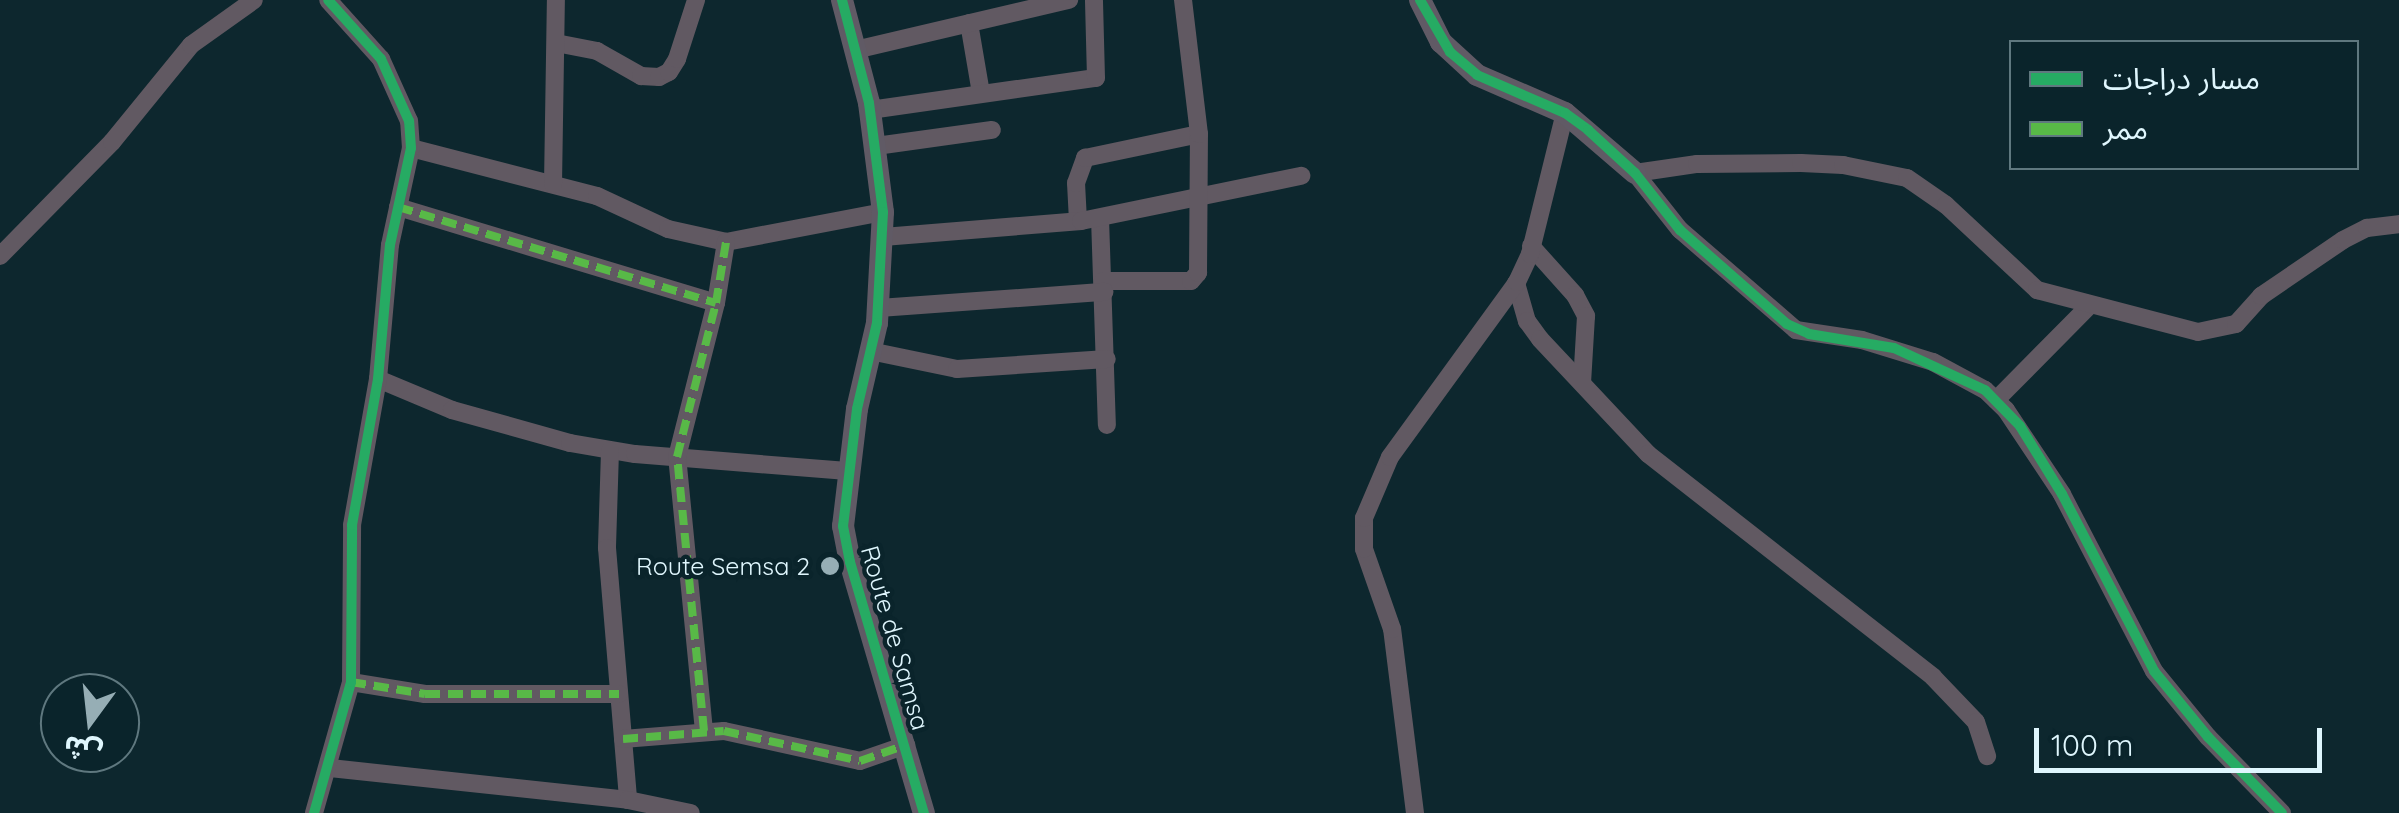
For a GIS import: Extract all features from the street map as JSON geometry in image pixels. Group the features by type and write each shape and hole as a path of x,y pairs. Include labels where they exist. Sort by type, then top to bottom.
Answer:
{"street":[{"path":"0,256 112,142 190,45 254,0"},
{"path":"314,813 330,768 351,682 352,525 378,379 385,280 412,148 408,121 380,59 328,0"},
{"path":"553,184 556,0"},
{"path":"556,43 596,51 642,76 660,77 669,72 677,59 696,0"},
{"name":"Route de Samsa","path":"842,0 870,110 883,212 878,308 846,471 844,526 850,562 924,813"},
{"path":"855,50 1069,0"},
{"path":"870,110 1096,78 1094,0"},
{"path":"878,308 1194,280 1200,266 1202,198 1199,134 1183,0"},
{"path":"1420,0 1442,42 1485,79 1564,113 1635,173 1680,230 1796,330 1894,348 1965,377 1996,400 2020,426 2062,494 2154,672 2196,725 2282,813"},
{"path":"969,23 981,93"},
{"path":"1416,813 1392,630 1364,548 1364,518 1390,457 1516,283 1532,246 1564,113"},
{"path":"876,146 992,130"},
{"path":"1078,222 1076,183 1085,158 1199,134"},
{"path":"412,148 597,196 668,229 726,242 883,212"},
{"path":"1635,173 1697,164 1800,163 1843,165 1906,178 1974,229 2036,290 2190,331 2227,328 2260,296 2343,240 2367,228 2399,224"},
{"path":"883,238 1078,222 1301,176"},
{"path":"398,207 716,303"},
{"path":"1100,218 1107,425"},
{"path":"704,731 677,456 716,303 726,242"},
{"path":"1532,246 1574,295 1586,316 1582,383"},
{"path":"1516,283 1527,321 1648,454 1932,677 1976,722 1988,756"},
{"path":"1996,400 2090,305"},
{"path":"870,351 957,369 1107,359"},
{"path":"378,379 511,428 610,451 846,471"},
{"path":"610,451 607,548 628,800"},
{"path":"351,682 425,694 619,694"},
{"path":"623,740 704,731 748,733 846,761 860,761 906,745"},
{"path":"330,768 628,800 690,813"}],"marked path":[{"path":"398,207 716,303"},
{"path":"704,731 677,457 716,303 726,242"},
{"path":"351,682 425,694 619,694"},
{"path":"623,739 724,731 860,761 906,745"}],"cycle path":[{"path":"314,813 351,682 352,525 378,379 390,245 411,148 409,121 381,59 328,0"},
{"path":"842,0 869,103 883,212 877,323 857,409 843,526 850,562 924,813"},
{"path":"1420,0 1450,52 1477,75 1565,113 1588,130 1635,173 1680,230 1787,324 1809,334 1894,348 1985,390 2020,426 2062,494 2154,671 2208,737 2282,813"}],"place":[{"name":"Route Semsa 2","path":"830,566"}]}
